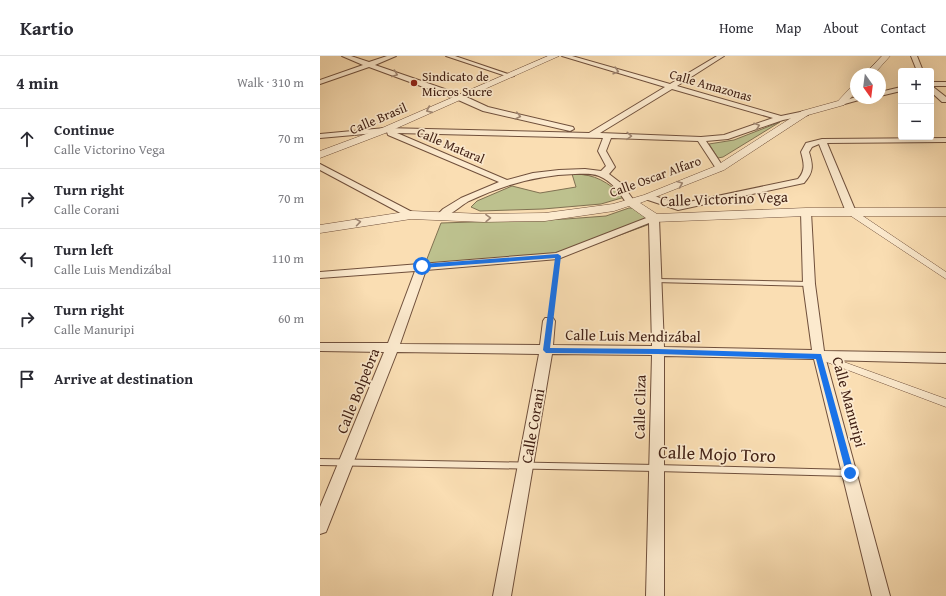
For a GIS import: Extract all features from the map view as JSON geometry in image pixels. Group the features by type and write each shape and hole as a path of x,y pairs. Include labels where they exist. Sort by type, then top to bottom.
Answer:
{"street":[{"path":"346,56 459,97 486,109 590,135"},
{"path":"320,82 393,56"},
{"path":"449,56 511,76"},
{"name":"Calle Brasil","path":"320,155 385,130 555,56"},
{"name":"Calle Amazonas","path":"565,56 781,118"},
{"path":"320,131 394,126 487,127 556,130 590,135 720,56"},
{"path":"875,68 886,56"},
{"path":"914,56 919,68"},
{"path":"934,84 946,84"},
{"path":"886,93 898,90"},
{"path":"934,91 945,100"},
{"path":"841,103 850,93"},
{"name":"Calle Oscar Alfaro","path":"320,229 411,216 484,218 545,217 614,208 648,197 720,168 805,113 850,101"},
{"path":"320,136 385,130 608,135 701,139 725,137 781,118 805,113"},
{"name":"Calle Mataral","path":"385,130 508,183"},
{"path":"603,174 612,168 602,151 608,135"},
{"path":"701,139 720,168"},
{"path":"648,197 678,207 801,181 808,174 809,166 805,152 809,145 822,141 946,140"},
{"path":"822,141 851,212 946,276"},
{"path":"320,167 411,216"},
{"path":"441,216 445,211 461,202 516,180 542,175 587,170 603,174 623,189 630,202 654,218"},
{"name":"Calle Victorino Vega","path":"320,275 558,256 654,218 806,212 946,212"},
{"name":"Calle Manuripi","path":"806,212 809,284 819,356 881,596"},
{"name":"Calle Cliza","path":"654,218 658,351 655,596"},
{"name":"Calle Bolpebra","path":"320,527 392,348 422,266"},
{"name":"Calle Corani","path":"502,596 546,350 549,321"},
{"name":"Calle Luis Mendizábal","path":"320,347 658,351 946,358"},
{"path":"819,356 946,403"}],"lane":[{"path":"657,281 809,284"},
{"name":"Calle Mojo Toro","path":"320,462 850,473"}],"path":[{"path":"549,321 558,256"}],"green space":[{"path":"780,122 723,157 718,158 709,144 734,140"},
{"path":"572,174 595,177 625,197 601,204 543,209 480,211 471,207 477,201 512,186 540,193 576,187"},
{"path":"629,208 640,208 650,224 582,249 554,256 425,264 441,223 566,219 606,216"}],"place":[{"name":"Sindicato de Micros Sucre","path":"414,83"}],"route":[{"path":"422,266 558,256 546,350 658,351 819,356 850,473"}]}
